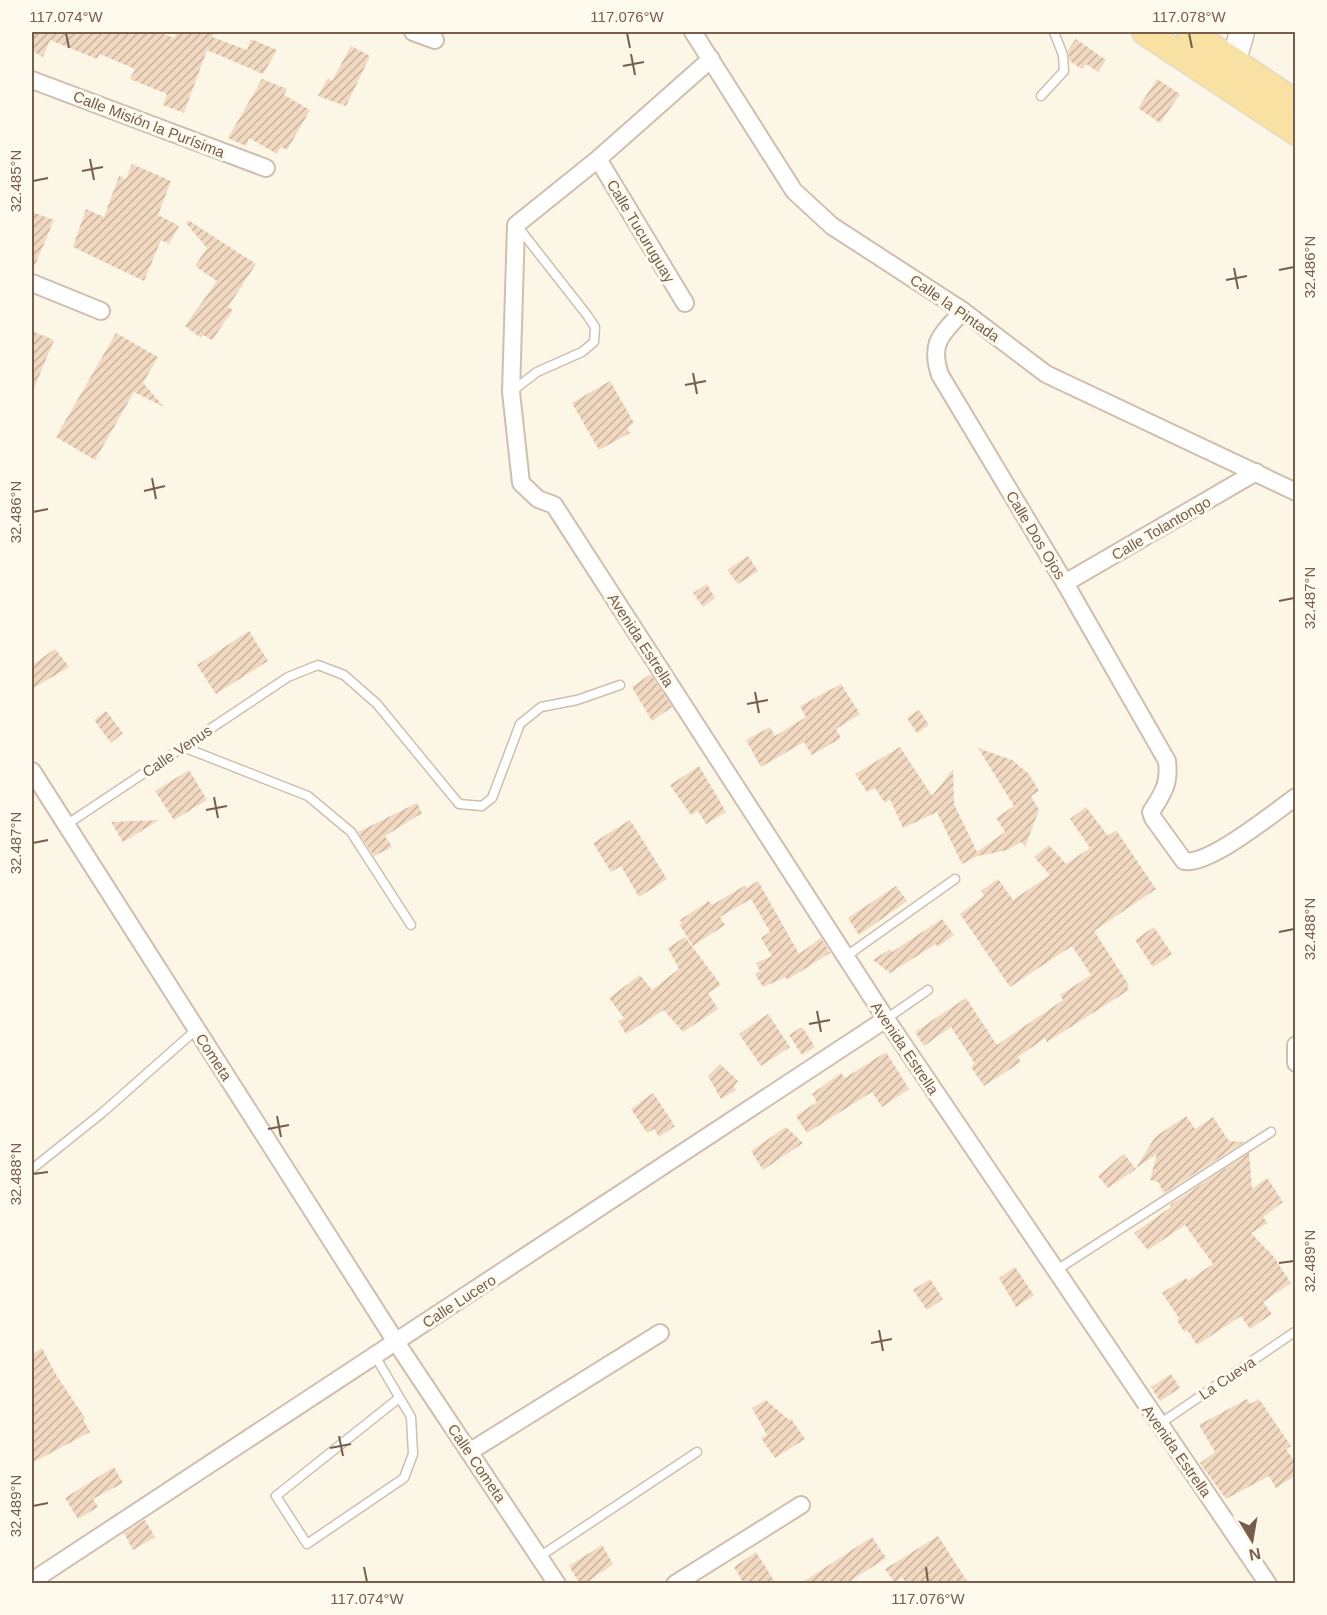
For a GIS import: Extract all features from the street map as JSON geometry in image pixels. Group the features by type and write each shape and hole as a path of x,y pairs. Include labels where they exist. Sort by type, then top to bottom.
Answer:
{"main road":[{"path":"1145,32 1230,74 1296,103"},
{"path":"1190,32 1230,74 1296,132"}],"street":[{"path":"412,32 435,40"},
{"name":"Calle la Pintada","path":"693,32 794,191 832,226 963,311 1046,374 1296,492"},
{"path":"1230,74 1242,32"},
{"path":"510,392 516,225 598,159 711,58"},
{"name":"Calle Misión la Purísima","path":"32,80 266,168"},
{"name":"Calle Tucuruguay","path":"598,159 685,303"},
{"path":"32,283 101,311"},
{"name":"Calle Dos Ojos","path":"963,311 941,335 935,347 935,361 940,375 1065,583 1167,761 1167,789 1150,812 1153,818 1184,861 1192,862 1209,856 1296,797"},
{"name":"Avenida Estrella","path":"510,392 521,483 538,499 554,505 886,1019 1158,1425 1268,1584"},
{"name":"Calle Tolantongo","path":"1065,583 1256,472"},
{"name":"Cometa","path":"32,771 396,1342"},
{"name":"Calle Lucero","path":"32,1581 886,1019"},
{"path":"469,1452 660,1332"},
{"name":"Calle Cometa","path":"396,1342 557,1584"},
{"path":"675,1584 801,1505"}],"lane":[{"path":"1041,96 1064,71 1063,55 1054,32"},
{"path":"510,392 537,372 582,352 594,342 595,327 516,225"},
{"name":"Calle Venus","path":"66,825 288,677 318,665 344,675 377,704 459,804 482,806 492,798 520,724 541,707 577,700 620,685"},
{"path":"183,747 308,796 351,831 411,926"},
{"path":"845,957 955,879"},
{"path":"886,1019 928,990"},
{"path":"32,1169 102,1113 197,1029"},
{"path":"1055,1271 1271,1132"},
{"name":"La Cueva","path":"1158,1425 1296,1331"},
{"path":"375,1356 411,1417 413,1454 404,1478 307,1544 276,1496 399,1398"},
{"path":"539,1557 697,1452"}],"building":[{"path":"32,32 159,32 174,38 177,32 215,32 212,37 247,50 251,39 277,50 263,74 207,50 184,113 163,105 167,94 130,79 135,69 100,54 97,59 50,40 43,57 32,51"},
{"path":"1076,39 1106,60 1098,72 1086,64 1082,69 1070,61 1068,50"},
{"path":"351,46 370,56 346,106 318,96 328,78 332,81"},
{"path":"262,79 287,89 284,95 310,110 287,150 281,147 277,154 249,138 246,146 228,138"},
{"path":"1157,79 1180,94 1160,123 1138,108"},
{"path":"132,164 171,181 158,215 179,226 169,244 161,240 144,281 73,247 86,209 104,217 119,176 126,179"},
{"path":"32,212 54,220 32,272"},
{"path":"188,220 256,264 228,307 233,310 212,340 203,335 201,338 185,326 217,281 195,266 207,248 186,223"},
{"path":"32,331 54,340 32,393"},
{"path":"116,333 158,357 143,383 164,407 134,392 95,460 56,437"},
{"path":"610,381 634,423 627,428 630,433 599,450 572,403"},
{"path":"748,556 758,571 738,584 727,570"},
{"path":"707,584 715,598 703,607 693,593"},
{"path":"249,631 268,661 216,694 197,665"},
{"path":"55,649 69,667 32,689 32,665"},
{"path":"651,674 672,707 652,721 632,687"},
{"path":"841,684 860,714 836,729 841,738 812,755 804,742 761,767 746,740 770,727 775,736 806,717 800,706"},
{"path":"919,710 929,725 917,733 907,718"},
{"path":"106,711 123,733 111,743 94,720"},
{"path":"900,747 932,796 953,769 954,804 977,852 1005,832 996,818 1014,806 978,748 1012,760 1029,774 1039,791 1031,796 1039,810 1025,847 1021,842 1008,850 978,856 962,864 937,812 903,828 890,799 885,803 875,788 867,792 855,774"},
{"path":"699,766 726,812 706,824 698,811 691,815 670,785"},
{"path":"189,770 207,800 174,820 155,791"},
{"path":"417,803 422,813 385,836 392,847 374,856 358,832"},
{"path":"1086,807 1108,836 1116,830 1156,889 1094,931 1129,985 1127,987 1129,990 1047,1042 1045,1038 1018,1057 1021,1062 984,1086 971,1067 975,1064 951,1027 924,1046 915,1032 966,998 997,1045 1063,1000 1060,995 1091,975 1072,946 1010,987 960,914 984,896 981,891 998,879 1013,900 1050,875 1034,857 1049,845 1066,864 1090,848 1070,819"},
{"path":"159,820 123,842 111,822"},
{"path":"630,820 667,879 639,897 621,866 611,872 593,843"},
{"path":"758,881 799,954 821,938 830,953 787,980 786,977 763,987 755,974 760,971 756,963 772,956 761,938 770,932 751,899 720,917 725,925 693,946 679,924 682,923 680,920 709,901 712,905 746,885 747,888"},
{"path":"896,886 907,901 859,935 848,918"},
{"path":"942,919 954,935 938,947 936,944 890,973 873,960 890,949 892,952"},
{"path":"1154,927 1172,954 1153,967 1135,940"},
{"path":"685,937 721,985 708,993 718,1009 683,1032 664,1010 626,1034 618,1021 624,1018 609,998 640,975 652,990 679,969 668,948"},
{"path":"768,1014 790,1047 761,1066 739,1034"},
{"path":"802,1027 815,1047 802,1055 789,1035"},
{"path":"886,1052 909,1089 882,1107 872,1092 807,1133 796,1116 817,1102 812,1094 841,1073 845,1078"},
{"path":"720,1064 738,1081 734,1086 736,1090 721,1099 708,1076"},
{"path":"653,1093 675,1126 659,1137 654,1129 647,1133 631,1109"},
{"path":"1186,1116 1195,1129 1213,1117 1229,1141 1244,1142 1164,1193 1158,1182 1150,1180 1157,1154 1136,1168 1155,1137"},
{"path":"786,1127 803,1143 763,1170 751,1151"},
{"path":"1249,1153 1252,1189 1267,1178 1283,1202 1263,1217 1268,1223 1251,1233 1273,1256 1291,1283 1263,1302 1272,1314 1250,1329 1241,1316 1197,1345 1187,1330 1184,1332 1177,1320 1179,1318 1162,1293 1186,1278 1188,1281 1213,1264 1185,1225 1148,1250 1134,1233 1171,1207 1170,1205"},
{"path":"1124,1154 1136,1169 1108,1188 1098,1176"},
{"path":"1015,1267 1034,1295 1016,1307 999,1278"},
{"path":"930,1279 943,1299 927,1310 913,1290"},
{"path":"42,1348 55,1373 85,1418 83,1419 90,1432 32,1463 32,1354"},
{"path":"1171,1374 1180,1388 1160,1401 1151,1387"},
{"path":"1247,1399 1250,1404 1259,1399 1291,1446 1286,1449 1296,1464 1296,1475 1276,1488 1269,1476 1226,1499 1200,1463 1215,1452 1199,1425"},
{"path":"766,1400 789,1420 791,1419 805,1439 775,1458 761,1438 767,1435 752,1408"},
{"path":"114,1467 123,1483 93,1499 98,1507 78,1519 65,1498"},
{"path":"145,1520 155,1537 133,1550 124,1533"},
{"path":"938,1536 969,1584 907,1584 902,1577 895,1583 885,1569"},
{"path":"872,1537 886,1558 846,1584 800,1584"},
{"path":"602,1545 613,1564 585,1584 580,1584 569,1566"},
{"path":"756,1552 776,1584 744,1584 734,1567"}]}
